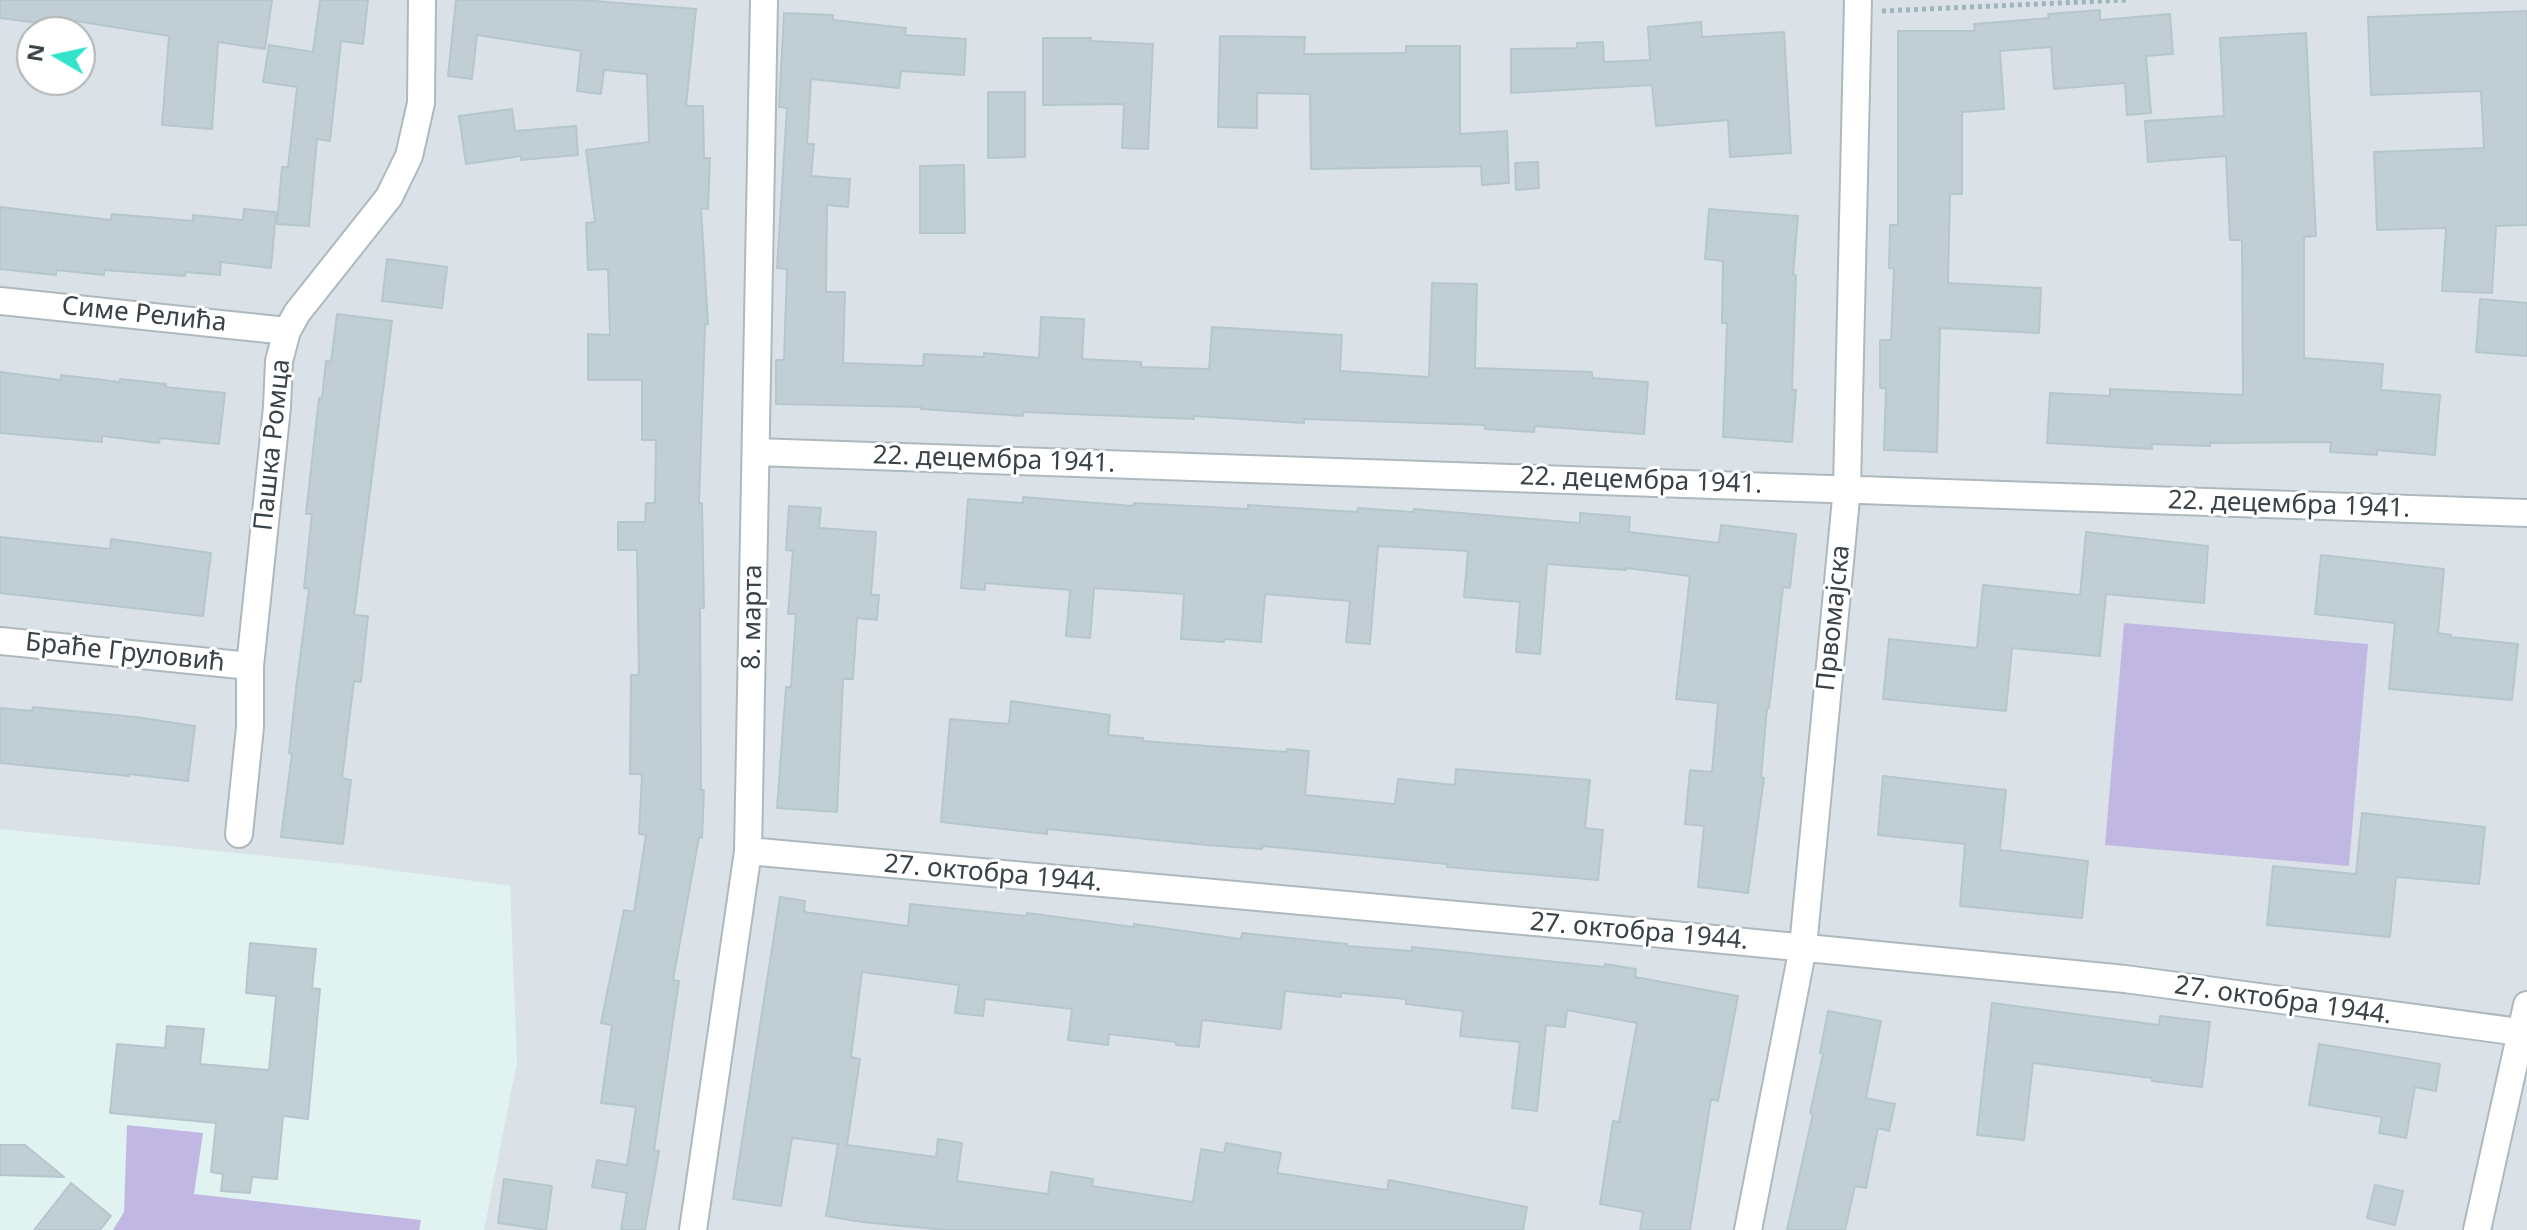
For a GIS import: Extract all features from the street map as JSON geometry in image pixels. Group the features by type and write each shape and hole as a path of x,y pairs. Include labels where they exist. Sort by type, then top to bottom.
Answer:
{"street":[{"name":"Пашка Ромца","path":"239,834 250,727 250,666 279,361 287,331 297,313 389,197 409,156 421,103 422,0"},
{"name":"8. марта","path":"693,1230 748,851 764,0"},
{"name":"Првомајска","path":"1748,1230 1803,947 1847,488 1858,6"},
{"name":"Симе Релића","path":"0,301 287,331"},
{"name":"22. децембра 1941.","path":"756,452 2527,513"},
{"name":"Браће Груловић","path":"0,641 250,666"},
{"name":"27. октобра 1944.","path":"748,851 2125,979 2525,1032"},
{"path":"2477,1230 2525,1032 2527,1005"}],"path":[{"path":"1858,6 2126,0"}],"shaded area":[{"path":"0,0 2527,0 2527,1230 0,1230"},
{"path":"2124,623 2368,644 2349,866 2105,845"},
{"path":"0,829 354,865 510,886 517,1062 484,1230 0,1230"},
{"path":"127,1125 203,1133 194,1194 421,1220 419,1230 113,1230 124,1212"}],"building":[{"path":"0,0 272,0 265,49 218,42 212,129 162,125 169,36 96,24 96,16 16,16 16,20 0,18"},
{"path":"320,0 368,0 363,44 341,41 330,141 317,139 309,226 277,224 282,167 288,167 297,87 263,82 269,45 313,52"},
{"path":"456,0 581,0 696,9 686,106 703,106 704,158 710,158 708,209 701,208 708,324 705,324 699,503 702,503 704,608 700,608 701,790 704,790 702,838 699,837 673,980 679,981 654,1150 659,1151 645,1230 621,1230 627,1193 592,1187 597,1160 627,1165 636,1107 601,1103 612,1025 601,1023 624,910 634,912 646,835 639,834 642,774 630,774 631,675 639,675 637,550 618,550 618,522 645,522 646,503 655,503 656,440 642,440 642,380 588,380 588,334 610,335 608,269 588,270 586,223 595,222 586,150 649,142 647,74 604,70 601,94 577,91 581,51 477,35 472,79 448,76"},
{"path":"2100,10 2100,20 2170,14 2173,54 2146,56 2151,113 2127,115 2125,83 2054,89 2051,47 2000,51 2004,109 1962,112 1962,194 1950,194 1948,283 2041,288 2039,333 1940,328 1937,452 1884,450 1886,388 1880,388 1880,340 1891,340 1894,269 1889,268 1890,225 1898,225 1898,31 1975,31 1974,24"},
{"path":"2527,11 2527,225 2496,226 2492,293 2442,291 2446,228 2377,230 2374,152 2484,148 2481,91 2371,95 2368,17"},
{"path":"784,13 833,15 833,20 906,28 905,35 966,39 964,75 901,71 899,88 811,79 807,144 814,144 811,176 850,179 848,207 827,205 826,292 845,292 843,363 923,366 924,354 984,357 984,353 1039,358 1041,317 1084,319 1082,359 1141,362 1141,367 1209,369 1212,327 1342,335 1340,371 1429,377 1432,283 1477,284 1475,368 1592,372 1592,378 1648,382 1644,434 1535,426 1534,432 1485,429 1485,425 1304,419 1304,423 1194,416 1194,419 1023,412 1023,416 921,407 776,404 776,360 784,360 787,269 777,268 787,108 779,107"},
{"path":"1701,22 1702,37 1784,32 1791,153 1730,157 1728,120 1656,126 1652,85 1511,93 1511,49 1577,48 1577,43 1603,42 1604,62 1650,60 1648,27"},
{"path":"2306,33 2316,236 2304,237 2304,358 2383,364 2381,390 2440,395 2435,455 2377,450 2377,455 2330,452 2331,442 2210,443 2210,446 2152,444 2152,449 2047,443 2050,393 2110,396 2110,389 2243,395 2242,240 2230,240 2226,156 2148,162 2145,121 2224,116 2220,38"},
{"path":"1220,36 1305,37 1304,54 1406,53 1406,46 1460,46 1460,134 1507,131 1509,183 1482,185 1481,166 1311,169 1310,94 1257,93 1257,128 1218,127"},
{"path":"1043,38 1091,38 1091,41 1153,44 1148,149 1122,148 1124,104 1043,105"},
{"path":"988,92 1025,92 1025,157 988,158"},
{"path":"512,109 515,131 576,126 578,155 521,160 521,156 466,164 459,116"},
{"path":"1538,162 1539,188 1516,190 1515,163"},
{"path":"964,165 965,233 920,233 920,166"},
{"path":"0,207 111,220 112,214 193,221 193,215 243,220 244,209 276,212 271,268 221,262 220,275 186,272 185,276 104,270 104,275 56,270 56,275 0,269"},
{"path":"1709,209 1798,216 1793,275 1796,275 1792,390 1796,390 1792,442 1723,437 1727,323 1722,323 1723,261 1705,259"},
{"path":"387,259 447,267 442,308 382,301"},
{"path":"2480,299 2527,303 2527,356 2476,352"},
{"path":"337,314 392,321 354,615 368,616 361,682 354,681 342,778 351,780 343,844 281,837 309,589 304,588 312,514 306,514 319,398 322,398 326,361 331,362"},
{"path":"0,372 61,380 61,375 120,382 120,379 225,393 219,444 160,438 159,443 102,436 102,442 0,433"},
{"path":"1023,497 1133,506 1134,503 1248,509 1248,505 1357,512 1358,508 1413,512 1414,509 1580,523 1580,513 1630,517 1629,532 1719,543 1721,525 1796,534 1790,588 1783,587 1767,708 1761,777 1764,778 1748,893 1698,887 1704,826 1685,824 1690,770 1712,772 1718,703 1676,699 1690,576 1626,568 1547,564 1540,654 1516,652 1520,602 1464,597 1468,551 1378,546 1370,644 1346,642 1350,601 1265,594 1261,642 1224,639 1224,642 1181,639 1184,594 1094,588 1090,638 1066,636 1070,590 985,583 985,590 961,588 968,499 1023,503"},
{"path":"789,506 821,508 819,528 876,532 871,595 879,595 877,620 857,618 853,679 843,679 837,812 777,808 786,687 791,687 796,614 788,614 793,551 786,550"},
{"path":"2086,532 2208,546 2204,603 2106,594 2100,656 2012,648 2006,711 1883,699 1889,639 1977,648 1983,585 2080,595"},
{"path":"0,537 110,549 111,539 211,553 203,616 0,593"},
{"path":"2321,555 2444,569 2438,633 2518,644 2512,700 2389,689 2395,623 2315,614"},
{"path":"1011,701 1110,715 1108,735 1143,738 1143,741 1309,751 1305,795 1395,804 1398,779 1455,785 1456,769 1590,780 1585,828 1603,830 1598,880 1263,846 1262,849 1206,845 1047,829 1047,834 941,822 950,719 1009,724"},
{"path":"33,707 195,726 188,781 0,763 0,708 32,711"},
{"path":"1883,776 2006,790 2000,850 2088,861 2082,918 1960,906 1965,844 1878,835"},
{"path":"2362,813 2485,827 2479,884 2396,877 2390,937 2267,925 2273,866 2356,874"},
{"path":"780,897 805,901 804,912 908,926 910,904 1026,916 1027,913 1134,927 1134,924 1241,939 1242,933 1347,946 1412,951 1412,947 1605,967 1605,964 1636,969 1635,977 1738,996 1718,1101 1711,1099 1690,1230 1640,1230 1643,1212 1600,1204 1613,1121 1619,1122 1637,1023 1567,1010 1565,1027 1546,1025 1537,1111 1512,1108 1520,1042 1460,1036 1463,1011 1406,1004 1406,999 1285,991 1281,1029 1202,1020 1199,1047 1109,1034 1108,1045 1068,1040 1072,1009 985,999 983,1016 955,1013 959,985 862,972 851,1057 860,1059 847,1145 936,1157 938,1139 962,1143 957,1181 1048,1194 1051,1172 1093,1179 1092,1186 1193,1202 1201,1149 1224,1153 1226,1143 1281,1153 1277,1173 1387,1190 1389,1180 1527,1207 1523,1230 945,1230 862,1222 826,1216 838,1144 792,1138 781,1206 733,1199"},
{"path":"250,943 316,949 312,988 320,989 308,1119 283,1116 277,1179 252,1177 250,1193 221,1191 223,1174 211,1172 216,1123 110,1113 117,1044 165,1048 167,1026 204,1029 200,1064 269,1070 276,996 246,993"},
{"path":"1992,1003 2159,1025 2160,1016 2210,1022 2202,1087 2033,1063 2024,1140 1977,1135"},
{"path":"1828,1011 1881,1021 1866,1098 1895,1104 1889,1131 1878,1128 1866,1188 1855,1186 1845,1230 1787,1230 1813,1114 1810,1113 1823,1054 1820,1053"},
{"path":"2319,1044 2440,1064 2436,1091 2415,1087 2406,1138 2379,1133 2382,1117 2309,1105"},
{"path":"0,1145 25,1145 64,1177 0,1175"},
{"path":"504,1179 552,1186 546,1230 498,1223"},
{"path":"71,1183 111,1216 100,1230 34,1230"},
{"path":"2375,1185 2403,1191 2395,1225 2367,1218"}]}
